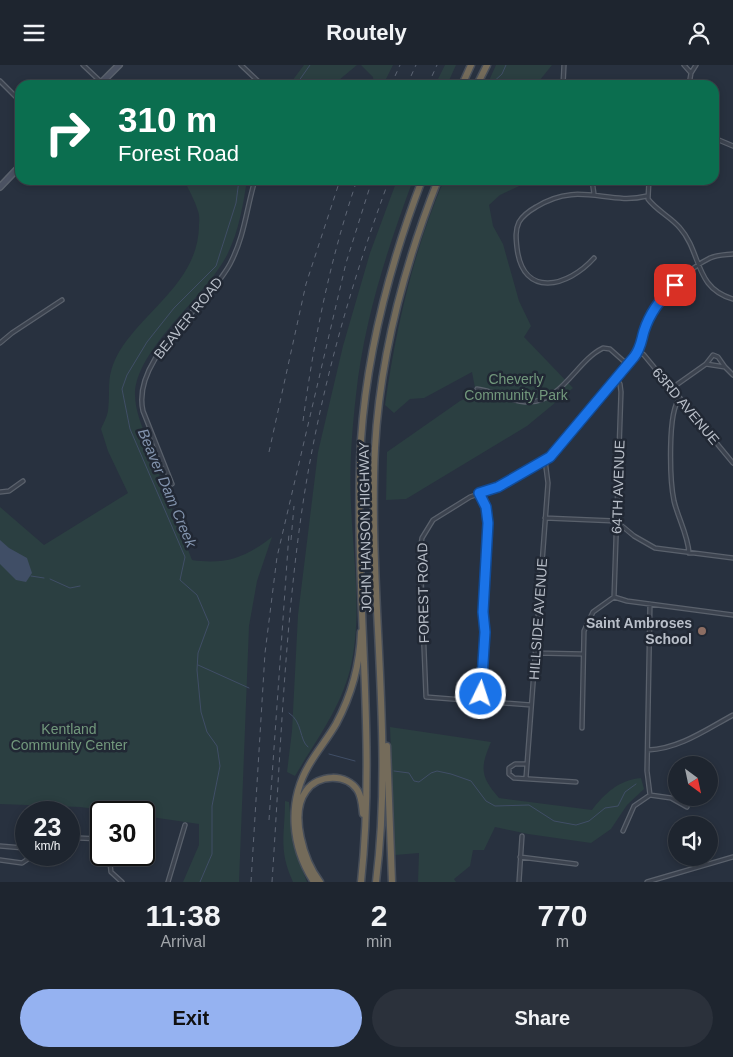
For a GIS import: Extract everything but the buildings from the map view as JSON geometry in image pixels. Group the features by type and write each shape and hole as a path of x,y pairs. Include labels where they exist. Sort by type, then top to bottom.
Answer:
{"highway":[{"path":"464,80 471,65"},
{"path":"480,80 487,65"},
{"name":"JOHN HANSON HIGHWAY","path":"361,882 365,835 368,739 360,471 367,379 387,286 420,185"},
{"name":"JOHN HANSON HIGHWAY","path":"376,882 382,804 382,712 375,512 377,419 386,357 399,297 416,238 436,185"},
{"path":"314,882 304,864 297,842 295,824 296,800 305,771 333,730 351,688 359,653 363,593"},
{"path":"382,712 387,733 392,882"},
{"path":"320,882 306,856 300,833 300,804 309,787 321,779 332,777 352,785 361,799 365,835"}],"street":[{"path":"83,65 96,80"},
{"path":"104,80 119,65"},
{"path":"241,65 257,80"},
{"path":"563,80 564,65"},
{"path":"684,65 691,73"},
{"path":"690,80 691,73 696,65"},
{"path":"0,81 15,96"},
{"path":"719,141 733,146"},
{"path":"0,186 15,171"},
{"name":"BEAVER ROAD","path":"172,484 143,411 141,403 144,382 165,344 212,292 225,272 242,236 253,185"},
{"path":"593,185 594,194"},
{"path":"648,185 647,196 653,206 680,227 699,265 700,273 715,291 733,299"},
{"path":"594,257 584,267 560,281 546,284 528,276 522,267 516,232 523,216 551,198 594,194 628,198 647,196"},
{"name":"FOREST ROAD","path":"480,701 426,697 420,551 422,539 433,520 479,493 498,487 545,460 555,452 638,351 647,322 656,305 699,265 716,256 733,254"},
{"path":"0,343 62,300"},
{"path":"477,389 489,391 510,400 538,401 553,394 594,354 603,348 610,349 628,365"},
{"name":"63RD AVENUE","path":"638,351 672,388 733,463"},
{"path":"672,388 706,364 712,356 717,356 733,375"},
{"path":"706,364 725,367"},
{"name":"64TH AVENUE","path":"614,597 621,392 620,384 616,379"},
{"path":"680,398 673,410 671,475 674,502 689,553"},
{"name":"HILLSIDE AVENUE","path":"526,778 548,477 545,460"},
{"path":"0,492 9,491 23,481"},
{"path":"479,493 486,507 488,523 483,612 485,632 480,701 531,705"},
{"path":"545,518 616,521 634,536 655,548 733,558"},
{"path":"582,728 584,631 589,618 598,607 614,597 622,600 733,615"},
{"path":"650,604 647,771 650,795"},
{"path":"536,653 583,654"},
{"path":"648,750 662,749 674,745 733,715"},
{"path":"527,764 515,764 508,770 511,777 576,782"},
{"path":"624,831 634,806 650,795 671,798 687,807"},
{"path":"168,882 185,825"},
{"path":"519,882 522,836"},
{"path":"0,845 15,848"},
{"path":"520,857 576,864"},
{"path":"648,882 733,857"},
{"path":"0,860 15,862"},
{"path":"110,866 110,872 122,882"}],"green space":[{"path":"304,65 357,65 339,80 293,80"},
{"path":"361,65 393,65 386,80 373,80 373,77"},
{"path":"445,65 456,65 449,80 438,80"},
{"path":"496,65 552,65 540,80 489,80"},
{"name":"Kentland Community Center","path":"186,185 246,185 238,226 228,253 218,269 159,341 147,359 138,377 135,401 153,458 192,560 215,561 235,558 253,550 272,537 257,581 249,626 239,882 183,882 199,845 199,824 155,818 155,801 90,801 90,808 80,807 80,801 15,801 15,805 0,804 0,507 44,545 128,493 108,451 101,429 108,411 110,375 119,352 142,322 180,279 190,263 196,246 199,213"},
{"path":"395,185 411,185 394,233 371,312 356,395 350,477 357,608 354,650 350,670 340,699 295,776 287,772 292,731 298,615 318,452 343,346 370,253"},
{"name":"Cheverly Community Park","path":"442,185 521,185 500,195 489,205 493,226 503,244 519,301 531,326 524,337 573,388 527,426 406,499 386,500 387,452 460,401 476,393 472,372 424,398 410,399 394,413 385,405 400,319 423,235"},
{"path":"390,727 491,742 485,759 484,771 488,784 499,798 592,810 607,793 626,781 641,778 644,789 627,805 611,829 591,843 495,827 484,850 473,850 470,866 454,879 456,882 418,882 419,853 395,855"},
{"path":"285,801 289,802 293,845 307,882 293,882 285,860 283,842"}],"water":[{"path":"0,540 9,548 27,558 32,573 26,582 16,580 0,564"}],"waterway":[{"name":"Beaver Dam Creek","path":"300,80 310,65"},
{"path":"495,80 502,74 506,65"},
{"name":"Beaver Dam Creek","path":"200,882 212,854 212,806 220,766 217,746 207,732 201,712 197,670 198,653 209,623 197,595 180,580 185,557 130,429 122,389 127,375 147,342 174,308 216,266 236,203 238,185"},
{"path":"31,576 44,578"},
{"path":"50,579 70,588 80,586"},
{"path":"198,665 249,688"},
{"path":"289,713 297,721 303,740 308,747"},
{"path":"329,754 355,761"},
{"path":"394,771 409,773 414,781 419,782 437,771 451,774 471,781 486,801 495,806 529,805 554,821 576,825 589,821 605,808 618,806 625,792 636,784"}],"railway":[{"path":"393,80 400,65"},
{"path":"409,80 416,65"},
{"path":"430,80 437,65"},
{"path":"269,452 306,284 338,185"},
{"path":"303,421 324,299 355,185"},
{"path":"251,882 265,653 277,557 346,263 370,185"},
{"path":"272,882 290,613 307,480 324,393 335,349 360,264 387,185"},
{"path":"291,540 294,506"},
{"path":"269,820 289,533"}],"place":[{"name":"Saint Ambroses School","path":"702,631"}],"route":[{"path":"481,694 485,632 483,612 488,544 488,514 479,493 498,487 550,457 555,452 634,357 642,343 651,313 661,299 675,285"}]}
